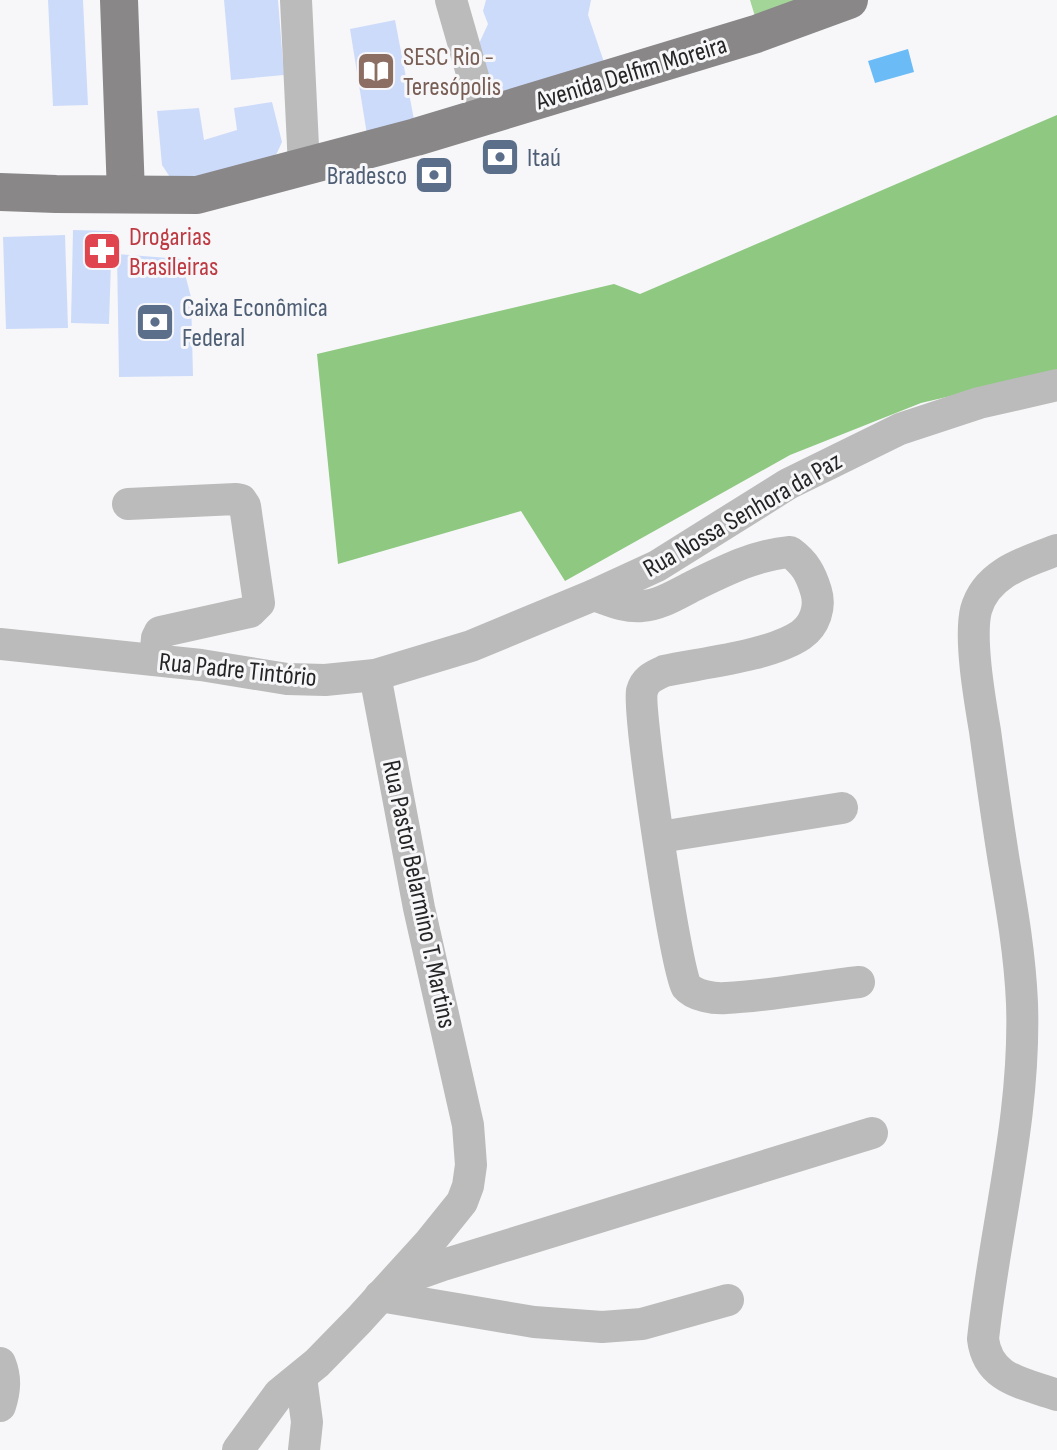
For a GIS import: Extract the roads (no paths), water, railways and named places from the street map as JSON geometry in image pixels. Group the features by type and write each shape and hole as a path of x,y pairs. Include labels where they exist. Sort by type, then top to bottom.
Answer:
{"main road":[{"path":"119,0 126,194"},
{"name":"Avenida Delfim Moreira","path":"0,192 197,195 416,137 756,34 849,0"}],"street":[{"path":"296,0 304,167"},
{"path":"452,0 484,116"},
{"name":"Rua Nossa Senhora da Paz","path":"627,579 657,566 788,484 879,439 938,415 1057,385"},
{"path":"128,505 236,499 242,500 245,506 259,603 250,612 160,632 155,660"},
{"path":"1057,550 1004,573 991,583 980,598 975,615 979,696 1016,929 1022,1003 1021,1076 1013,1151 983,1339 985,1353 993,1367 1009,1378 1057,1395"},
{"path":"594,595 641,607 661,602 743,563 772,553 790,552 803,561 812,577 818,597 813,622 801,634 762,650 664,671 649,677 642,689 643,733 675,947 686,986 696,993 724,999 859,982"},
{"name":"Rua Padre Tintório","path":"0,644 155,660 287,679 325,680 375,675 471,646 627,579"},
{"name":"Rua Pastor Belarmino T. Martins","path":"238,1450 279,1394 301,1377 387,1289 462,1202 468,1186 471,1165 470,1135 419,908 375,675"},
{"path":"660,837 842,808"},
{"path":"387,1289 443,1265 873,1133"},
{"path":"387,1289 534,1322 602,1327 642,1324 728,1300"},
{"path":"0,1363 5,1374 0,1406"},
{"path":"301,1377 307,1422 304,1450"}],"water":[{"path":"908,49 914,72 875,83 868,61"}],"place":[{"name":"SESC Rio - Teresópolis","path":"376,71"},
{"name":"Itaú","path":"500,157"},
{"name":"Bradesco","path":"434,175"},
{"name":"Drogarias Brasileiras","path":"102,251"},
{"name":"Caixa Econômica Federal","path":"155,322"}]}
